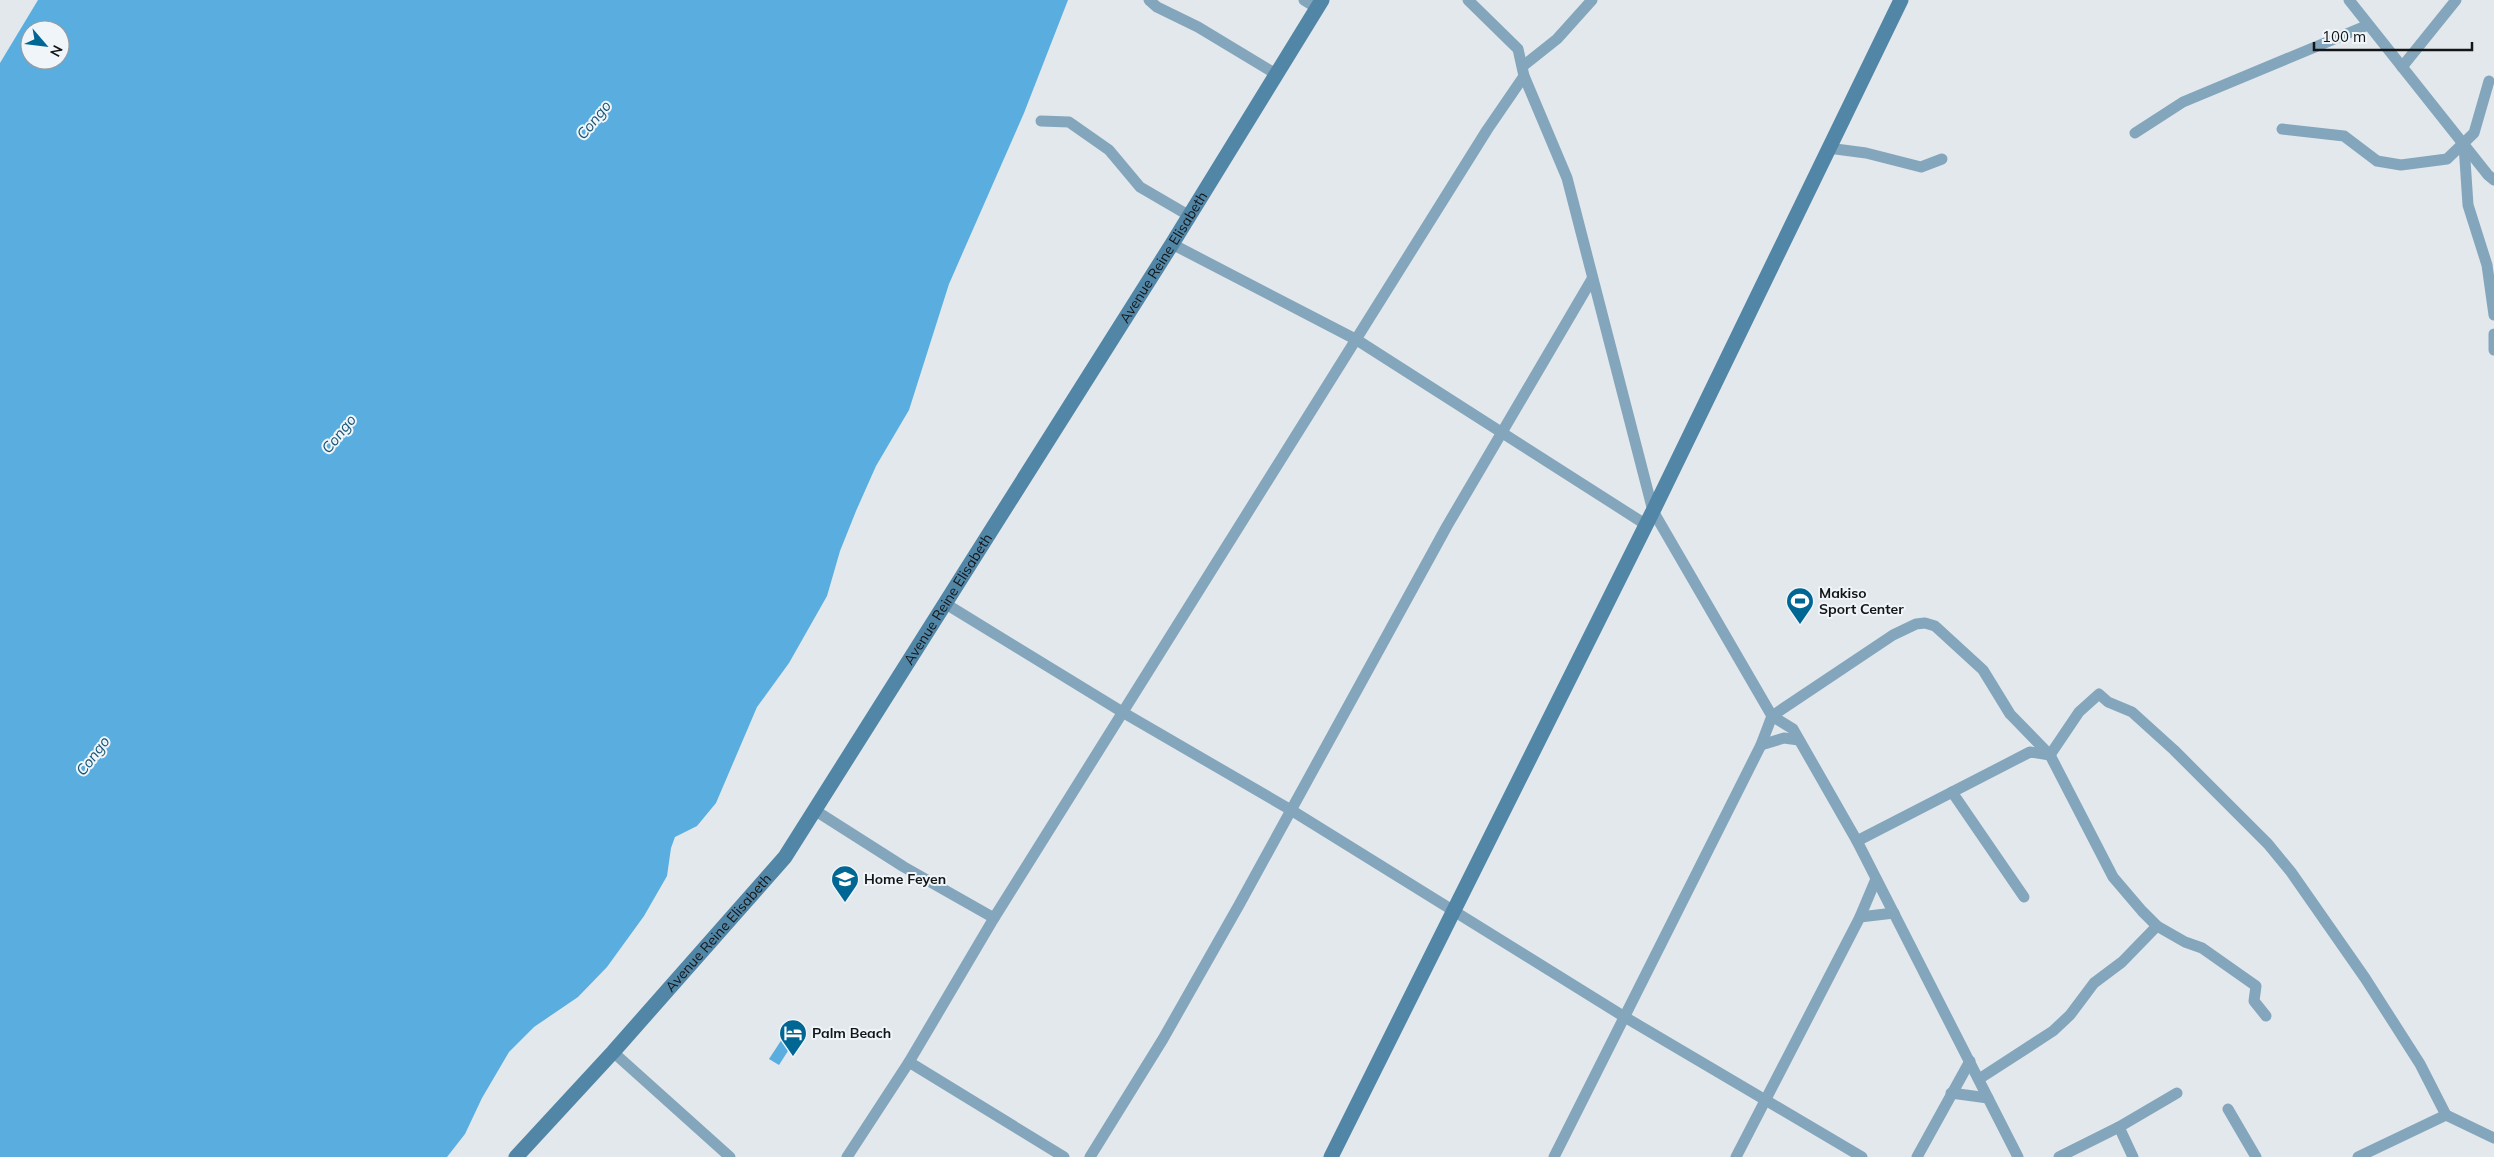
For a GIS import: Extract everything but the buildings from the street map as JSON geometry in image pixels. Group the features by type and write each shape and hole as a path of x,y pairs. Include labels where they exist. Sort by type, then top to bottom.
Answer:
{"street":[{"path":"1149,0 1157,7 1188,24 1198,27 1276,74"},
{"path":"1468,0 1508,37 1518,49 1524,71 1567,178 1649,518 1772,716 1793,729 1857,841 2018,1157"},
{"path":"847,1157 909,1062 994,918 1524,71 1557,39 1592,0"},
{"path":"1331,1157 1649,518 1901,0"},
{"path":"2348,0 2494,180"},
{"path":"2402,67 2456,0"},
{"name":"Avenue Reine Elisabeth","path":"516,1157 613,1052 773,872 816,811 1172,244 1276,74 1314,3"},
{"path":"2134,133 2183,102 2368,25"},
{"path":"2282,129 2344,136 2377,161 2401,165 2447,159 2464,145 2474,133 2489,82"},
{"path":"1041,121 1069,122 1109,150 1140,187 1188,216"},
{"path":"2464,145 2468,205 2487,265 2494,315"},
{"path":"1828,148 1866,153 1922,168 1942,159"},
{"path":"1172,244 1357,340 1501,432 1649,518"},
{"path":"1090,1157 1163,1039 1447,526 1592,279"},
{"path":"2494,334 2494,350"},
{"path":"946,604 1124,713 1291,810 1623,1016 1862,1157"},
{"path":"1554,1157 1623,1016 1761,745 1772,716 1893,635 1916,624 1925,623 1942,630 1983,670 2010,714 2050,755 2113,877 2157,926 2202,948 2256,986 2254,1001 2266,1016"},
{"path":"2050,755 2074,718 2098,694 2108,702 2132,712 2174,750 2268,844 2291,872 2365,978 2415,1056 2446,1115 2494,1138"},
{"path":"1761,745 1784,738 1799,740"},
{"path":"1857,841 2030,752 2050,755"},
{"path":"1952,792 2024,897"},
{"path":"816,811 904,867 994,918"},
{"path":"1736,1157 1860,917 1876,879"},
{"path":"1860,917 1894,913"},
{"path":"1979,1079 2053,1031 2070,1015 2081,997 2094,982 2122,962 2157,926"},
{"path":"613,1052 730,1157"},
{"path":"909,1062 1064,1157"},
{"path":"1917,1157 1970,1062"},
{"path":"1951,1093 1988,1098"},
{"path":"2059,1157 2119,1127 2177,1093"},
{"path":"2228,1109 2256,1157"},
{"path":"2358,1157 2446,1115"},
{"path":"2119,1127 2133,1157"}],"water":[{"name":"Congo","path":"38,0 1068,0 1024,113 949,284 909,410 876,466 856,511 840,551 827,596 789,663 757,707 716,803 697,826 675,837 671,848 667,876 644,916 607,967 578,997 534,1027 509,1052 482,1098 465,1134 447,1157 0,1157 0,63 20,30 20,70 70,70 70,20 26,20"},
{"path":"786,1033 795,1040 779,1065 769,1059"}],"place":[{"name":"Makiso Sport Center","path":"1800,625"},
{"name":"Home Feyen","path":"845,903"},
{"name":"Palm Beach","path":"793,1057"}]}
